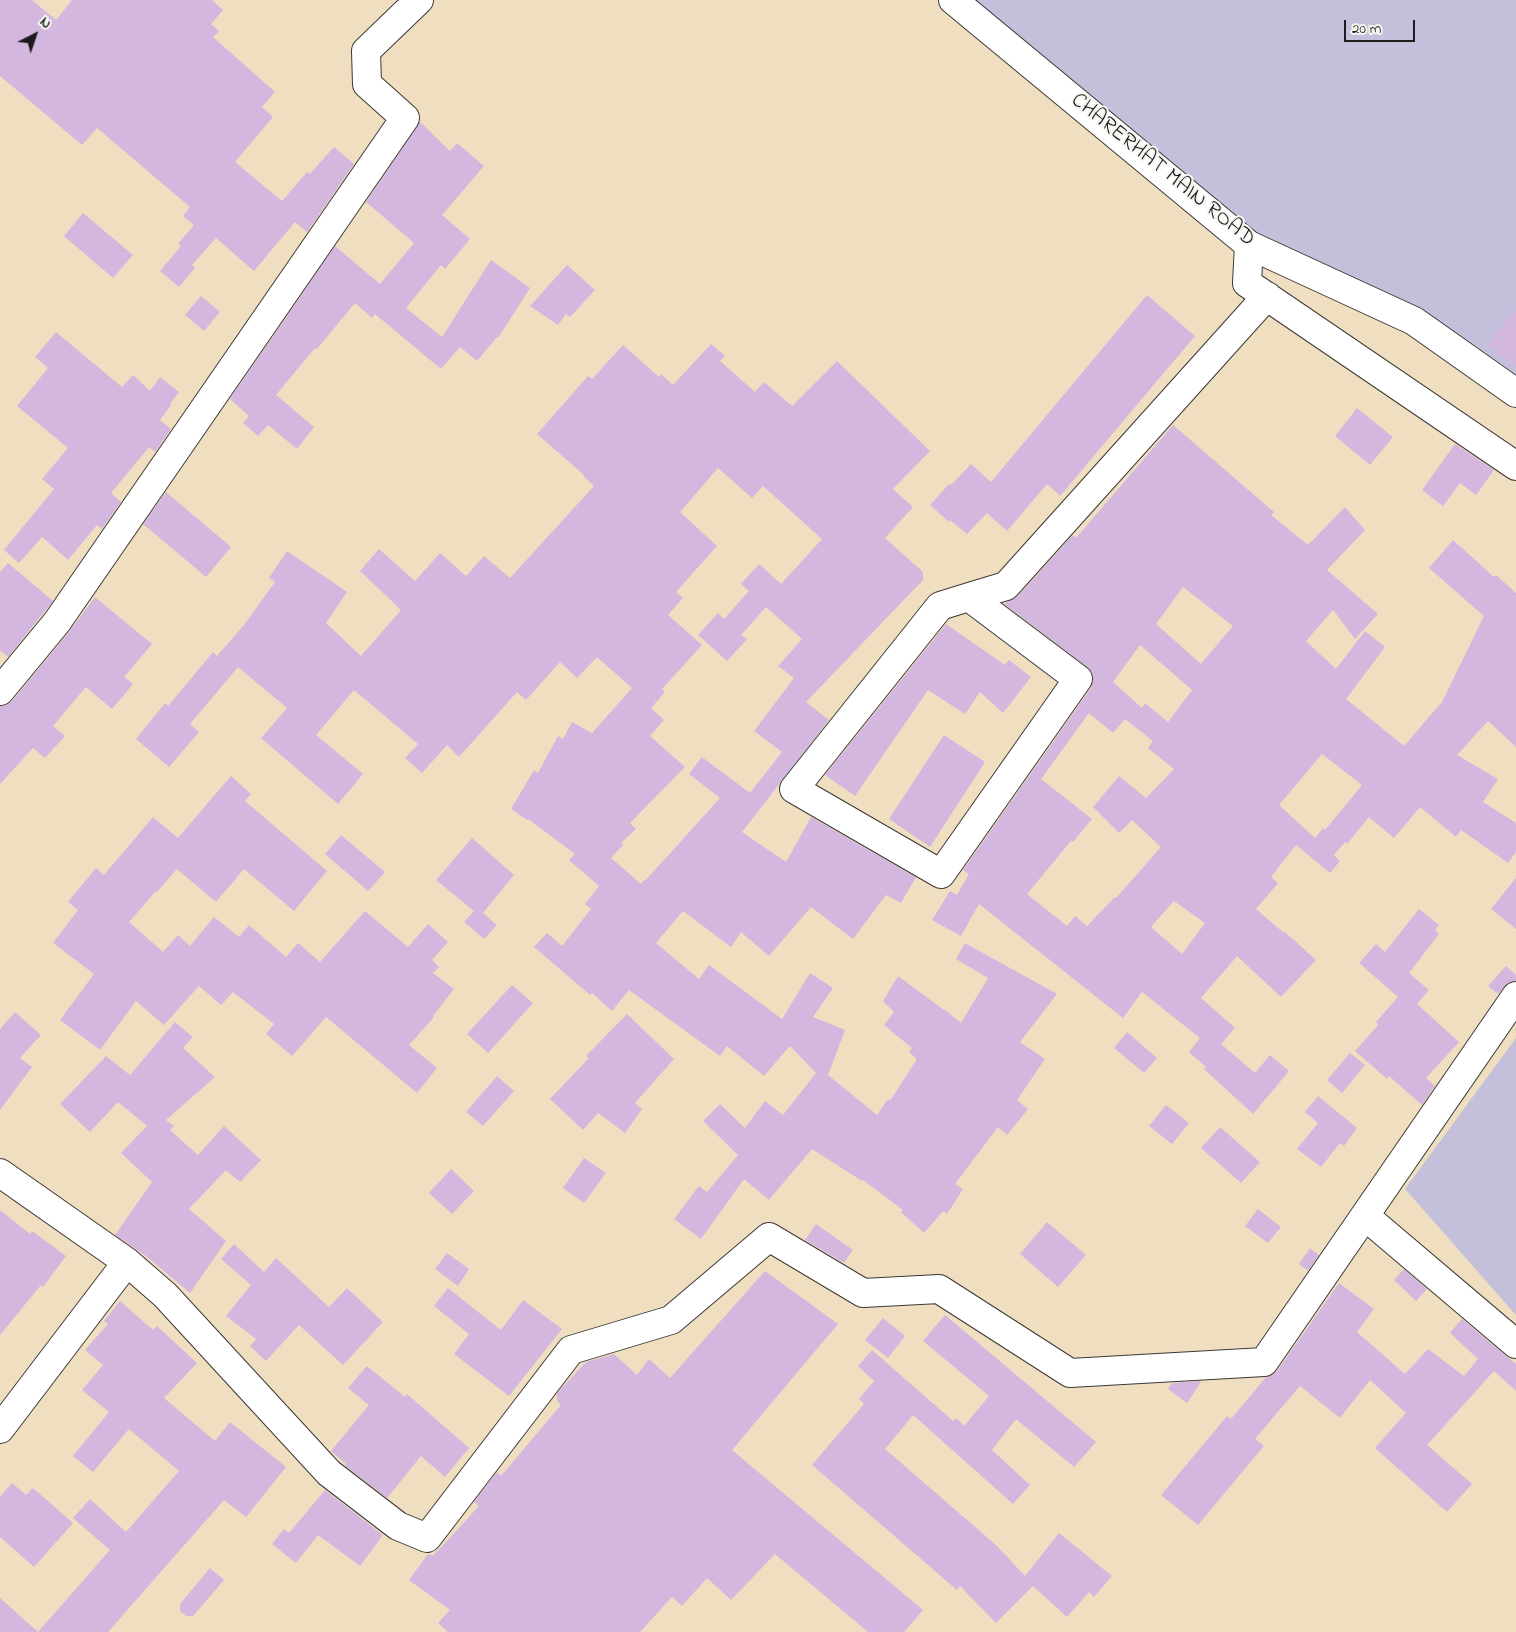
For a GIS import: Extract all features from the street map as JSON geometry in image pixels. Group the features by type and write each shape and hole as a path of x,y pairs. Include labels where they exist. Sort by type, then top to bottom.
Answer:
{"street":[{"path":"0,691 56,622 404,118 367,84 366,51 418,0"},
{"name":"CHARERHAT MAIN ROAD","path":"953,0 1249,245 1414,321 1516,393"},
{"path":"1249,245 1247,283 1516,466"},
{"path":"969,597 1078,679 941,874 794,788 940,606 969,597 1006,586 1267,296"},
{"path":"0,1173 127,1262 165,1295 329,1472 398,1526 427,1538 571,1350 671,1320 770,1237 863,1293 939,1289 1070,1373 1264,1362 1516,996"},
{"path":"1365,1216 1516,1344"},
{"path":"0,1429 127,1262"}],"shaded area":[{"path":"953,0 1516,0 1516,393 1249,245"},
{"path":"1516,1038 1516,1315 1405,1189"}],"building":[{"path":"0,0 32,0 56,20 72,0 212,0 223,10 211,24 219,31 213,37 275,92 262,107 273,117 235,162 282,201 307,172 310,174 334,147 354,164 307,232 295,222 254,271 216,238 192,265 195,268 179,287 160,271 181,246 178,244 194,225 183,216 190,207 97,128 82,145 0,76"},
{"path":"420,122 450,151 457,143 484,166 442,215 470,239 445,269 441,265 406,308 442,337 491,260 530,288 498,338 477,361 460,347 441,369 375,314 372,318 355,303 276,395 314,427 297,449 268,425 258,436 243,423 249,416 230,399 335,246 380,284 414,243 366,202"},
{"path":"83,213 133,255 113,278 64,236"},
{"path":"567,265 595,290 570,317 566,314 558,325 530,306"},
{"path":"1147,295 1195,336 1060,496 1047,484 1007,531 987,513 967,534 950,520 949,522 930,505 971,464 991,482"},
{"path":"201,296 220,312 204,331 185,315"},
{"path":"1516,310 1516,366 1488,345"},
{"path":"56,332 122,387 133,375 150,391 160,377 179,392 160,420 171,429 155,452 149,447 111,493 121,502 102,529 97,525 68,560 42,537 19,563 4,550 54,489 42,479 68,448 17,406 48,368 35,357"},
{"path":"711,344 725,356 720,361 755,392 764,382 792,406 837,361 930,451 893,489 913,507 885,538 923,572 923,580 806,702 829,720 742,832 786,862 811,817 916,877 901,903 886,895 853,939 811,907 769,956 741,932 731,947 683,911 656,943 699,979 709,965 782,1019 810,973 833,988 813,1017 845,1030 828,1075 877,1115 888,1099 890,1101 917,1059 909,1052 912,1048 884,1025 894,1012 883,1001 898,976 961,1023 988,978 956,959 965,943 1057,994 1020,1042 1045,1059 1017,1100 1028,1109 1007,1135 998,1127 955,1184 963,1189 947,1214 943,1211 924,1233 901,1212 903,1210 863,1180 812,1149 769,1200 744,1179 701,1239 674,1219 699,1186 707,1192 738,1155 703,1121 720,1104 745,1128 765,1101 783,1115 816,1073 790,1046 764,1076 727,1046 720,1056 629,990 612,1011 592,993 590,995 534,947 547,933 562,946 591,909 585,904 599,886 569,860 575,854 528,819 511,809 534,770 538,773 558,736 563,739 572,722 592,733 632,688 597,657 577,678 560,662 526,700 517,692 459,757 447,745 422,773 405,758 418,744 354,690 316,735 363,774 338,804 261,738 287,708 238,667 190,724 199,732 169,767 136,739 165,703 168,706 213,652 217,656 244,625 275,582 269,578 287,551 347,592 326,623 361,656 401,610 360,571 379,549 415,581 440,553 466,576 484,556 510,578 594,486 537,434 588,376 592,379 623,345 659,377 661,374 673,385","holes":["718,468 752,498 763,486 822,539 781,584 759,564 741,584 749,591 724,619 718,613 698,635 727,661 747,639 741,635 766,607 802,639 778,666 794,678 754,731 782,752 750,793 702,757 689,774 720,798 641,884 611,858 623,845 621,843 636,829 630,823 685,767 650,736 664,720 651,708 665,692 662,689 702,645 668,615 683,598 676,592 717,546 680,512"]},
{"path":"1357,408 1393,437 1370,465 1335,436"},
{"path":"1173,425 1274,512 1271,515 1308,545 1345,507 1365,530 1327,570 1378,614 1355,639 1333,610 1306,641 1336,669 1365,631 1385,647 1346,699 1404,746 1442,702 1484,616 1429,568 1453,540 1494,577 1496,575 1516,593 1516,747 1488,721 1457,755 1498,779 1483,802 1516,823 1516,852 1508,863 1461,830 1456,837 1420,807 1394,838 1369,817 1347,844 1345,842 1334,855 1340,861 1330,873 1296,845 1271,877 1278,883 1256,909 1316,960 1281,997 1237,956 1201,998 1235,1028 1221,1044 1255,1073 1270,1055 1289,1071 1253,1114 1204,1069 1206,1067 1189,1052 1200,1038 1142,992 1123,1018 979,904 961,936 932,920 950,891 957,895 969,874 963,870 1091,688 1093,681 1092,673 1087,667 1004,604 1018,596 1073,535 1076,538","holes":["1183,587 1233,626 1201,664 1156,624","1140,645 1192,690 1168,722 1145,703 1142,708 1113,682","1089,713 1113,733 1125,719 1153,741 1148,748 1174,769 1146,798 1119,776 1093,807 1119,833 1132,820 1161,847 1116,898 1087,926 1075,916 1067,926 1027,894 1092,819 1041,779","1322,754 1362,785 1325,830 1323,828 1315,838 1279,805","1174,901 1205,923 1182,954 1151,927"]},
{"path":"1455,444 1494,470 1476,495 1460,483 1443,506 1422,490"},
{"path":"166,492 231,547 206,577 143,524"},
{"path":"8,563 53,601 8,657 0,650 0,572"},
{"path":"95,597 152,644 124,677 133,684 112,709 86,687 53,726 65,736 45,758 33,748 0,784 0,706 12,701 69,632"},
{"path":"946,624 1005,665 1009,660 1031,677 1003,713 980,692 965,714 928,690 855,796 825,775"},
{"path":"944,735 985,762 930,847 889,819"},
{"path":"231,776 251,794 245,801 327,871 294,911 244,869 216,902 177,869 129,922 163,952 178,935 190,946 214,917 239,937 249,925 286,957 298,943 320,962 365,911 408,947 428,924 448,942 432,960 439,967 433,973 454,989 434,1017 409,1045 437,1068 417,1093 326,1017 292,1056 266,1034 274,1024 233,992 221,1005 199,986 164,1025 136,1001 100,1050 60,1020 94,974 53,943 78,910 68,902 96,868 104,875 153,817 178,838"},
{"path":"341,835 385,872 368,891 325,854"},
{"path":"472,838 514,875 483,913 497,925 484,939 464,922 474,911 436,880"},
{"path":"1516,878 1516,929 1491,909"},
{"path":"1419,909 1439,925 1435,930 1439,934 1409,973 1429,990 1417,1004 1459,1042 1426,1078 1435,1086 1422,1105 1389,1076 1387,1079 1355,1051 1378,1025 1376,1022 1398,997 1359,963 1376,944 1385,952"},
{"path":"1506,966 1516,975 1516,981 1509,982 1498,994 1488,986"},
{"path":"512,985 533,1003 488,1053 467,1034"},
{"path":"15,1012 41,1035 20,1058 32,1067 0,1110 0,1029"},
{"path":"627,1014 674,1059 635,1103 642,1109 625,1133 598,1113 583,1130 550,1099 589,1058 586,1056"},
{"path":"175,1022 193,1037 183,1048 215,1077 166,1120 174,1126 170,1130 198,1155 224,1126 261,1160 240,1182 226,1170 189,1209 226,1241 190,1293 146,1256 115,1235 152,1182 121,1153 147,1126 118,1102 90,1132 60,1104 106,1056 130,1075"},
{"path":"1127,1032 1157,1058 1144,1073 1114,1048"},
{"path":"1350,1053 1365,1065 1342,1093 1327,1080"},
{"path":"497,1076 514,1091 483,1126 466,1112"},
{"path":"1318,1096 1357,1128 1344,1146 1340,1143 1321,1167 1297,1149 1318,1123 1305,1112"},
{"path":"1166,1105 1189,1123 1172,1144 1149,1126"},
{"path":"1220,1127 1260,1162 1241,1183 1201,1148"},
{"path":"584,1158 606,1173 584,1203 563,1188"},
{"path":"451,1169 474,1191 452,1214 429,1193"},
{"path":"1258,1209 1281,1227 1268,1243 1245,1226"},
{"path":"0,1210 30,1234 32,1231 66,1256 43,1287 41,1285 0,1335"},
{"path":"1047,1222 1086,1255 1058,1287 1020,1254"},
{"path":"816,1224 853,1250 844,1263 805,1240"},
{"path":"234,1244 264,1272 276,1258 329,1307 347,1288 383,1322 343,1365 299,1325 266,1361 250,1346 256,1339 226,1316 251,1285 221,1259"},
{"path":"1310,1248 1319,1255 1308,1271 1299,1264"},
{"path":"447,1253 469,1269 458,1286 435,1269"},
{"path":"1404,1269 1427,1289 1416,1301 1394,1280"},
{"path":"765,1271 838,1324 732,1450 923,1610 904,1632 868,1632 775,1554 731,1600 707,1578 682,1606 672,1597 640,1632 448,1632 438,1623 450,1610 409,1580 428,1554 433,1556 479,1506 474,1502 497,1472 501,1476 561,1405 557,1401 559,1391 586,1362 614,1354 637,1375 649,1359 670,1378"},
{"path":"1339,1283 1374,1309 1357,1332 1405,1374 1428,1349 1464,1376 1478,1359 1450,1333 1462,1319 1516,1364 1516,1391 1494,1371 1427,1445 1472,1484 1447,1512 1375,1448 1406,1413 1370,1380 1340,1418 1300,1386 1255,1439 1264,1446 1198,1525 1161,1495 1227,1416 1231,1419 1266,1377 1277,1371"},
{"path":"448,1288 501,1330 523,1300 562,1329 509,1396 454,1354 469,1334 434,1306"},
{"path":"120,1301 153,1330 157,1326 197,1363 164,1398 215,1441 230,1422 286,1467 246,1517 224,1500 108,1632 38,1632 110,1550 73,1518 90,1499 126,1532 179,1471 129,1429 93,1472 73,1456 109,1412 82,1390 103,1365 85,1350 108,1324 104,1321"},
{"path":"945,1315 1096,1442 1074,1467 1016,1419 992,1450 1030,1485 1013,1504 913,1415 885,1449 996,1545 1025,1576 1059,1533 1112,1576 1094,1597 1089,1592 1067,1617 1033,1586 996,1623 960,1586 957,1590 812,1465 864,1404 859,1399 874,1381 858,1366 872,1350 953,1421 956,1418 964,1426 989,1396 923,1341"},
{"path":"883,1318 905,1336 888,1358 865,1340"},
{"path":"367,1366 405,1397 407,1394 469,1448 445,1477 421,1456 387,1498 345,1466 346,1464 331,1451 369,1405 348,1388"},
{"path":"1200,1381 1187,1403 1168,1389 1172,1383"},
{"path":"12,1483 26,1495 33,1488 73,1523 34,1567 0,1537 0,1497"},
{"path":"325,1490 383,1535 360,1566 318,1535 296,1563 272,1544 284,1529 289,1533"},
{"path":"210,1568 224,1580 193,1616 186,1616 180,1611 180,1604"},
{"path":"0,1598 38,1632 0,1632"}]}
